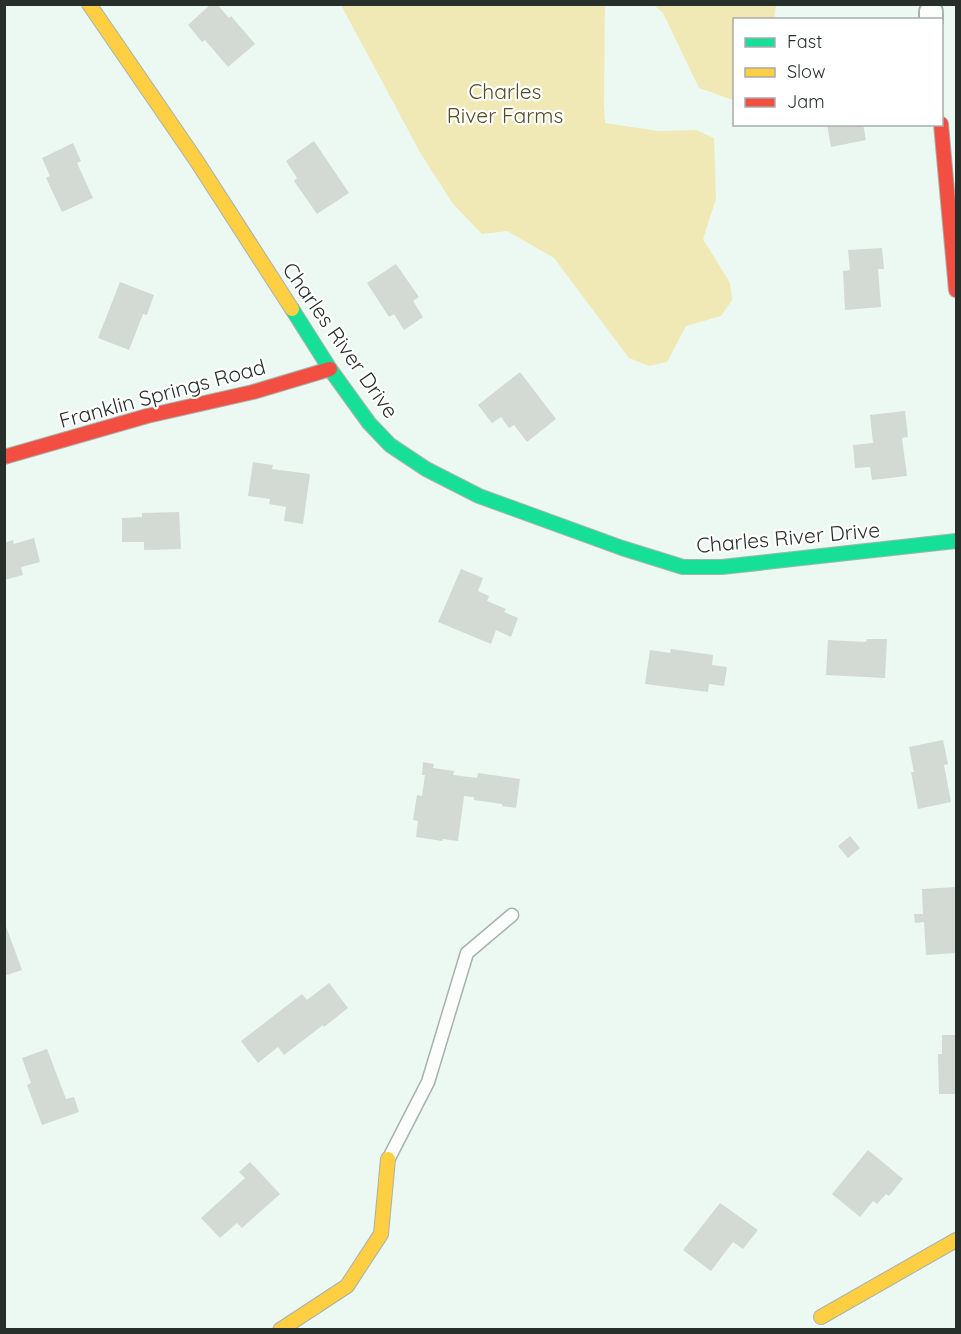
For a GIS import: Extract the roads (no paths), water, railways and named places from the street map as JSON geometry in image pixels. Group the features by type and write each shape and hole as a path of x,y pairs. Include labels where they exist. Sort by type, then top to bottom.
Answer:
{"street":[{"name":"Charles River Drive","path":"89,4 196,160 330,369 369,423 390,445 426,469 479,496 622,548 682,567 722,567 957,541"},
{"path":"941,126 957,290"},
{"name":"Franklin Springs Road","path":"4,457 147,416 253,392 330,369"},
{"path":"280,1329 285,1328 347,1286 381,1234 388,1159"},
{"path":"821,1317 957,1240"}],"lane":[{"path":"388,1159 428,1082 467,953 512,915"}],"park label":[{"name":"Charles River Farms","path":"505,103"}]}
